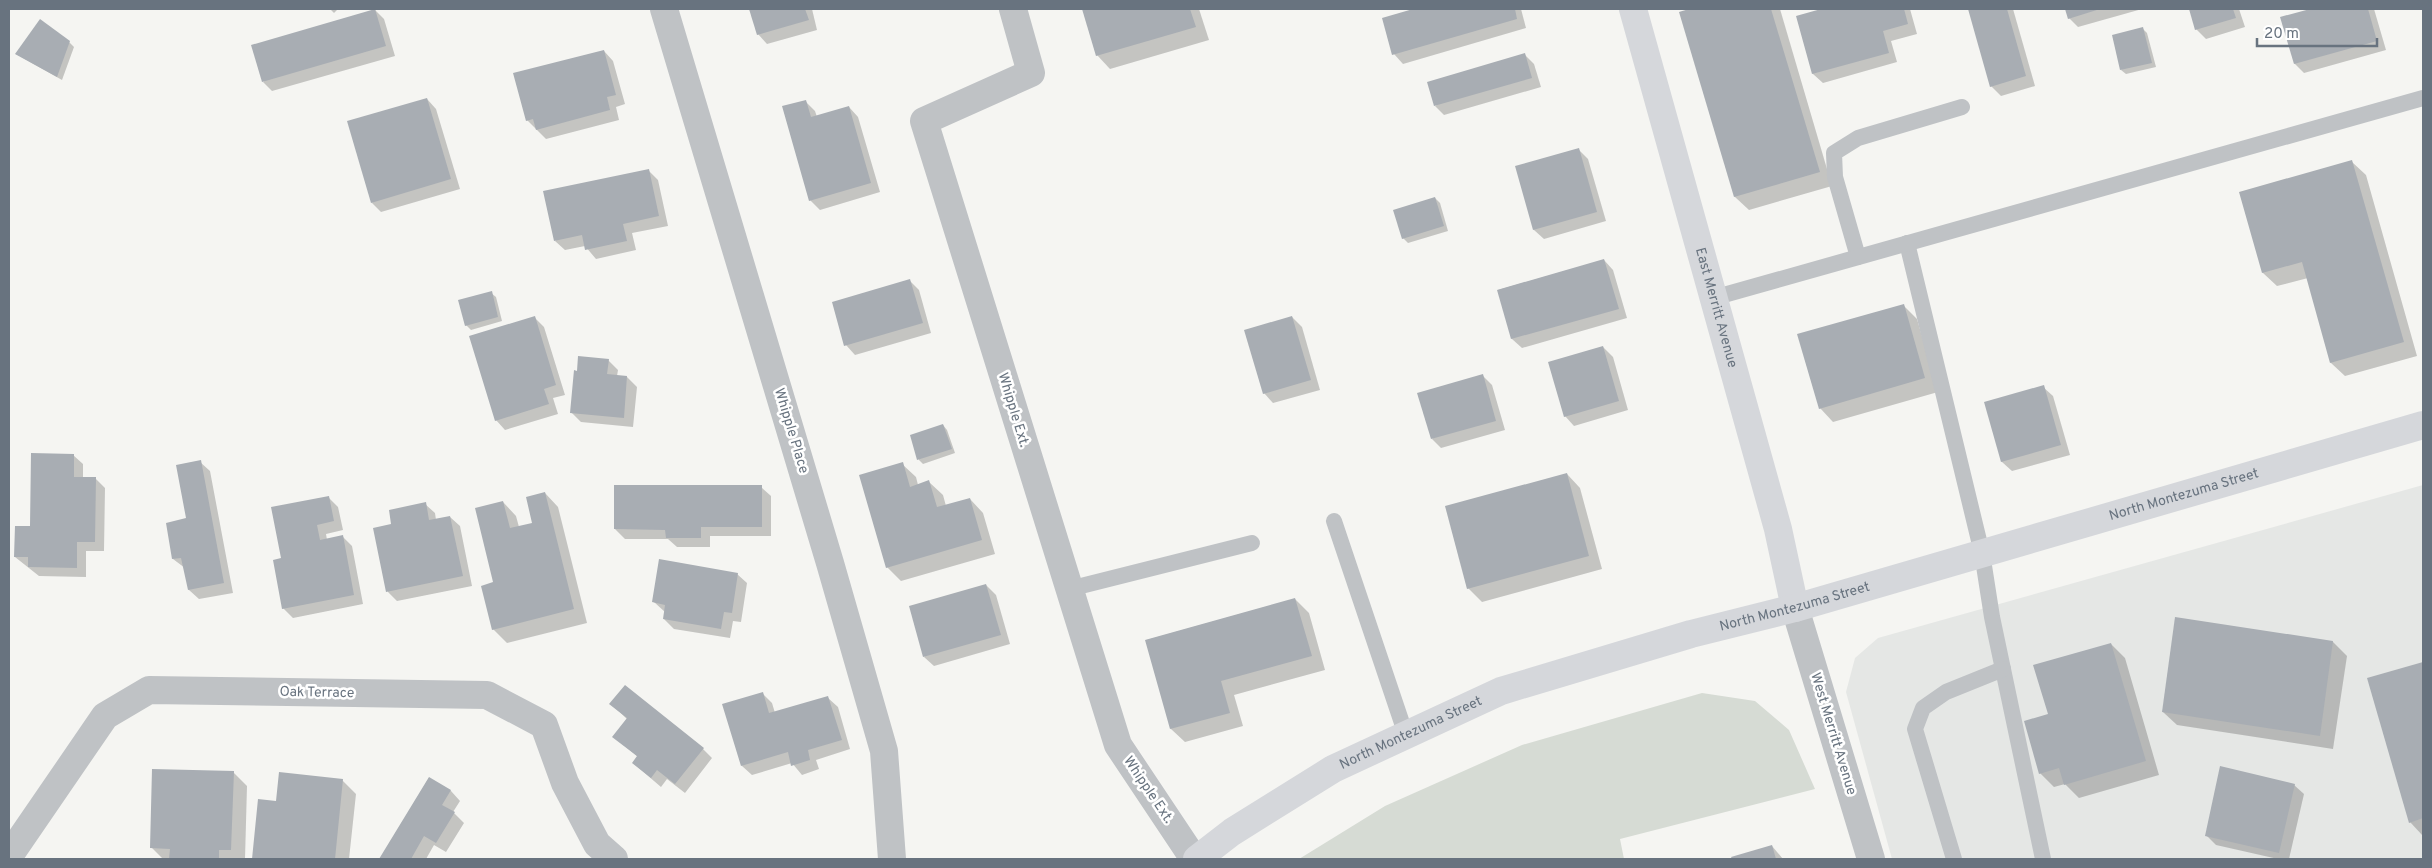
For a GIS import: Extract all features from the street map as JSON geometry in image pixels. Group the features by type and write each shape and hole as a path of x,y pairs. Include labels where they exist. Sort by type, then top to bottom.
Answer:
{"main road":[{"name":"East Merritt Avenue","path":"1633,9 1778,529 1795,608"},
{"name":"North Montezuma Street","path":"1197,859 1232,832 1334,769 1501,691 1691,634 1795,608 2423,425"}],"street":[{"name":"Whipple Place","path":"664,9 830,563 884,751 892,859"},
{"name":"Whipple Ext.","path":"1013,9 1031,73 924,121 1118,745 1194,859"},
{"name":"West Merritt Avenue","path":"1795,608 1871,859"},
{"name":"Oak Terrace","path":"9,856 105,716 149,690 487,695 544,725 565,783 592,836 597,844 614,859"}],"lane":[{"path":"1713,298 2423,98"},
{"path":"1858,257 1835,177 1834,153 1858,138 1962,107"},
{"path":"1906,243 1982,553 2003,669 2042,859"},
{"path":"1334,521 1406,735"},
{"path":"1069,589 1252,543"},
{"path":"1954,859 1915,729 1923,708 1946,692 2003,669"}],"shaded area":[{"path":"2423,485 2423,859 1892,859 1846,692 1855,658 1878,638"},
{"path":"1702,693 1755,701 1789,730 1815,789 1620,839 1624,859 1299,859 1385,806 1522,745"}],"building":[{"path":"375,9 386,46 262,82 251,45"},
{"path":"749,9 805,9 809,20 757,35"},
{"path":"1082,9 1190,9 1196,27 1096,56"},
{"path":"1413,9 1515,9 1517,19 1392,55 1382,18"},
{"path":"1689,9 1771,9 1820,172 1734,197 1679,12"},
{"path":"1821,9 1904,9 1908,24 1883,31 1889,53 1812,74 1796,16"},
{"path":"1968,9 2007,9 2026,76 1990,87"},
{"path":"2065,9 2100,9 2068,19"},
{"path":"2189,9 2233,9 2236,18 2195,30"},
{"path":"2310,9 2368,9 2377,41 2294,64 2280,17"},
{"path":"40,19 70,41 57,77 15,54"},
{"path":"2143,27 2152,63 2120,70 2112,35"},
{"path":"604,50 616,95 607,97 610,110 536,130 533,119 526,121 513,73"},
{"path":"1525,53 1532,78 1434,106 1427,82"},
{"path":"427,98 451,179 371,203 347,121"},
{"path":"806,100 811,117 849,106 871,183 809,201 782,106"},
{"path":"1579,148 1597,212 1533,230 1515,166"},
{"path":"2352,160 2404,342 2330,363 2302,262 2262,273 2239,192"},
{"path":"649,169 659,216 623,224 627,241 585,250 582,235 554,241 543,191"},
{"path":"1435,197 1444,226 1402,239 1393,210"},
{"path":"1604,259 1619,309 1511,339 1497,290"},
{"path":"910,279 923,323 844,346 832,302"},
{"path":"492,291 498,317 465,326 458,300"},
{"path":"1904,304 1925,378 1819,409 1797,334"},
{"path":"535,316 556,385 544,389 549,404 495,421 469,336"},
{"path":"1292,316 1311,380 1263,394 1244,330"},
{"path":"1603,346 1619,401 1564,417 1548,362"},
{"path":"578,356 609,359 607,374 627,376 624,418 570,413 574,370 577,371"},
{"path":"1483,374 1496,421 1431,439 1417,393"},
{"path":"2044,385 2061,445 2001,462 1984,402"},
{"path":"943,424 952,449 917,460 910,435"},
{"path":"31,453 74,454 74,477 96,477 95,542 77,542 77,568 28,567 28,557 14,557 15,526 30,526"},
{"path":"201,460 224,583 188,590 181,558 172,559 166,523 186,518 176,465"},
{"path":"903,462 910,487 929,480 937,507 970,498 982,540 886,568 859,475"},
{"path":"1567,473 1589,556 1467,589 1445,506"},
{"path":"614,485 762,485 762,527 701,527 701,538 666,538 665,530 614,529"},
{"path":"545,492 574,609 492,630 481,586 493,582 475,508 503,501 510,528 532,523 526,497"},
{"path":"329,496 334,521 317,525 320,540 343,535 354,595 282,609 273,560 281,558 271,507"},
{"path":"426,502 429,520 450,516 463,576 386,592 373,528 391,524 389,510"},
{"path":"659,559 738,573 732,613 724,612 721,629 663,619 665,605 652,602"},
{"path":"986,584 1001,635 923,657 909,606"},
{"path":"1295,598 1312,656 1221,681 1230,713 1170,729 1145,640"},
{"path":"2175,617 2333,641 2320,736 2162,712"},
{"path":"2111,643 2146,761 2064,785 2059,768 2039,774 2024,721 2048,714 2033,665"},
{"path":"2423,662 2423,818 2409,823 2367,678"},
{"path":"625,685 704,748 675,784 657,770 651,778 632,763 637,756 612,737 627,718 609,704"},
{"path":"763,692 769,713 828,696 842,740 808,750 810,760 791,766 788,752 741,766 722,704"},
{"path":"2220,766 2295,784 2279,853 2205,836"},
{"path":"152,769 234,771 231,850 219,850 219,859 169,859 170,849 150,848"},
{"path":"279,772 343,779 335,859 252,859 258,799 276,801"},
{"path":"429,777 451,790 442,805 455,812 436,843 424,836 411,859 379,859"},
{"path":"1772,845 1776,859 1732,859 1731,857"}]}
